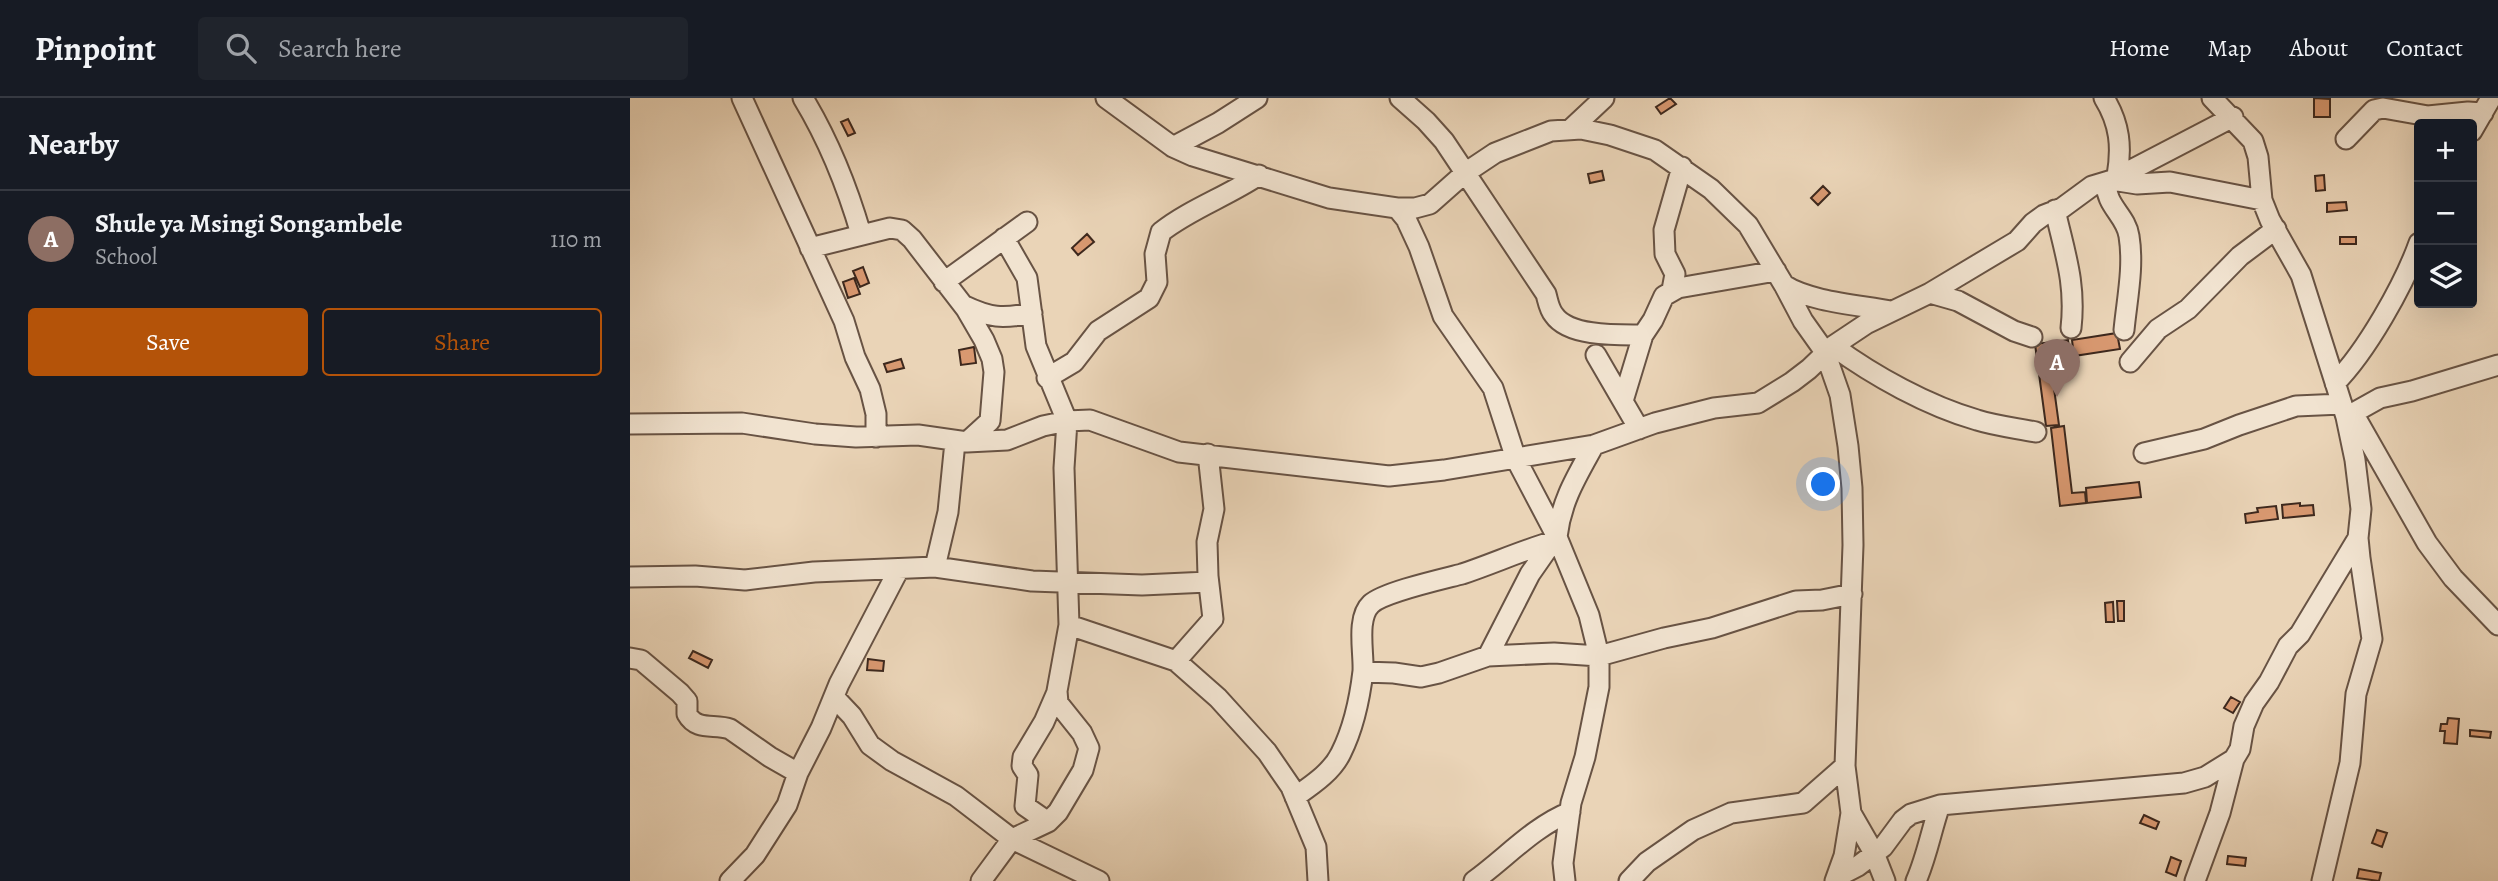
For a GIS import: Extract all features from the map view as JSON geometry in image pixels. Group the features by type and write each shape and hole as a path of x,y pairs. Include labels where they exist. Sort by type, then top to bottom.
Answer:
{"street":[{"path":"742,98 844,321 855,357 870,389 876,414 876,436"},
{"path":"803,98 818,122 848,191 861,234"},
{"path":"1106,98 1173,147 1193,156 1329,198 1397,208 1430,205 1465,173 1495,153 1551,131 1581,129 1610,135 1655,150 1682,167 1730,205 1748,225 1802,321 1829,349 1931,402 1979,421 2036,432"},
{"path":"1173,147 1218,123 1256,98"},
{"path":"1400,98 1444,141 1546,294 1555,317 1601,335 1643,335"},
{"path":"1571,129 1604,98"},
{"path":"2104,98 2115,119 2121,141 2106,196 2124,222 2129,239 2131,257 2124,330"},
{"path":"2212,98 2253,141 2258,158 2262,200 2301,275 2343,402 2361,509 2358,538 2372,639 2356,694 2350,763 2322,881"},
{"path":"2477,123 2487,106"},
{"path":"2346,139 2374,110 2383,108 2428,116 2468,112 2487,106"},
{"path":"630,424 743,423 815,434 918,435 961,442 1007,440 1043,426 1066,421 1090,421 1179,452 1389,476 1516,459 1594,445 1714,408 1758,403 1809,369 1829,349 1891,311 1930,293 2017,242 2033,223 2085,190 2112,180 2233,117"},
{"path":"1672,290 1675,274 1665,254 1664,230 1682,167"},
{"path":"1047,378 1074,362 1098,331 1149,298 1157,282 1155,254 1161,232 1259,175"},
{"path":"2112,180 2137,184 2170,182 2262,200"},
{"path":"1397,208 1406,219 1419,247 1443,316 1493,388 1516,459 1582,594 1599,656 1598,687 1585,757 1570,812 1563,863 1565,881"},
{"path":"2055,211 2072,281 2071,328"},
{"path":"944,282 1027,222"},
{"path":"810,248 891,228 902,230 962,304 992,359 994,372 990,421 961,442 935,567"},
{"path":"2130,362 2158,328 2188,309 2240,256 2276,229"},
{"path":"1004,238 1027,278 1036,346 1066,421 1064,468 1069,625 1057,691 1044,722 1022,761 1028,775 1026,806 1048,822"},
{"path":"2418,245 2409,270 2355,361 2343,402 2427,543 2453,578 2498,625"},
{"path":"1623,401 1643,335 1664,296 1672,290 1780,278"},
{"path":"1780,278 1792,290 1891,311"},
{"path":"1930,293 1958,301 2014,331 2032,337"},
{"path":"962,304 982,314 1002,318 1031,313"},
{"path":"1829,349 1840,394 1852,488 1852,594 1845,766 1851,813 1844,856 1836,879"},
{"path":"1596,355 1639,429"},
{"path":"2144,453 2204,439 2296,406 2380,398 2498,365"},
{"path":"1488,656 1530,574 1556,539 1559,517 1573,482 1594,445"},
{"path":"1176,661 1213,619 1208,582 1207,542 1214,509 1208,454"},
{"path":"1533,490 1562,490 1573,482"},
{"path":"2195,881 2234,758 2240,749 2244,726 2254,703 2269,682 2288,646 2300,635 2358,538"},
{"path":"1295,797 1320,778 1341,754 1350,729 1363,672 1363,626 1366,612 1375,601 1479,568 1556,539"},
{"path":"630,577 695,576 745,580 814,572 935,567 1008,579 1142,584 1208,582"},
{"path":"730,881 755,855 787,805 798,773 847,668 864,641 900,569"},
{"path":"1363,672 1429,677 1488,656 1554,653 1599,656 1712,628 1796,601 1822,600 1852,594"},
{"path":"1069,625 1176,661 1218,698 1280,768 1316,847 1318,881"},
{"path":"630,657 641,660 680,693 687,701 687,714 696,724 704,727 726,727 798,773"},
{"path":"981,881 1012,839 1048,822 1058,811 1083,770 1089,748 1082,733 1058,703 1057,691"},
{"path":"835,698 852,716 870,745 892,761 956,796 1012,839 1100,881"},
{"path":"1836,879 1883,847 1903,820 1911,814 1940,805 2184,783 2205,777 2234,758"},
{"path":"1629,881 1647,862 1693,830 1731,813 1802,803 1845,766"},
{"path":"2205,777 2226,787"},
{"path":"1916,881 1929,849 1932,827 1940,805"},
{"path":"1474,881 1541,827 1570,812"},
{"path":"1851,813 1874,853 1885,881"}],"building":[{"path":"1670,98 1676,104 1661,114 1656,107"},
{"path":"2314,98 2330,99 2330,117 2314,117"},
{"path":"848,119 855,133 848,136 841,122"},
{"path":"1602,171 1604,180 1590,183 1588,174"},
{"path":"2324,175 2325,190 2316,191 2315,176"},
{"path":"1823,186 1830,193 1818,205 1811,198"},
{"path":"2346,202 2347,210 2327,212 2327,203"},
{"path":"1087,234 1094,242 1078,255 1072,248"},
{"path":"2340,237 2356,237 2356,244 2340,244"},
{"path":"863,267 869,283 860,287 853,271"},
{"path":"854,278 860,294 848,298 843,282"},
{"path":"2117,333 2120,349 2074,356 2072,340"},
{"path":"2068,340 2070,356 2050,359 2059,425 2046,426 2035,344"},
{"path":"974,347 976,363 961,365 959,350"},
{"path":"901,359 904,368 887,372 884,364"},
{"path":"2064,426 2072,493 2085,492 2086,503 2060,506 2051,428"},
{"path":"2139,482 2141,497 2087,503 2086,488"},
{"path":"2300,503 2300,506 2313,505 2314,515 2283,518 2282,505"},
{"path":"2276,506 2278,519 2246,523 2245,514 2258,512 2257,508"},
{"path":"2117,601 2124,601 2124,621 2118,621"},
{"path":"2113,602 2114,622 2106,622 2105,603"},
{"path":"693,651 712,660 708,668 689,658"},
{"path":"868,659 884,661 883,671 867,670"},
{"path":"2231,697 2240,702 2233,713 2224,708"},
{"path":"2448,718 2459,719 2457,744 2444,743 2445,731 2440,731 2441,724 2447,724"},
{"path":"2470,730 2491,732 2490,738 2470,736"},
{"path":"2144,815 2159,822 2156,829 2140,823"},
{"path":"2377,830 2387,833 2382,847 2372,843"},
{"path":"2228,856 2246,858 2245,866 2227,864"},
{"path":"2171,857 2181,861 2176,876 2166,872"},
{"path":"2359,869 2381,873 2379,881 2357,878"}],"place":[{"name":"Shule ya Msingi Songambele","path":"2057,397"}]}
